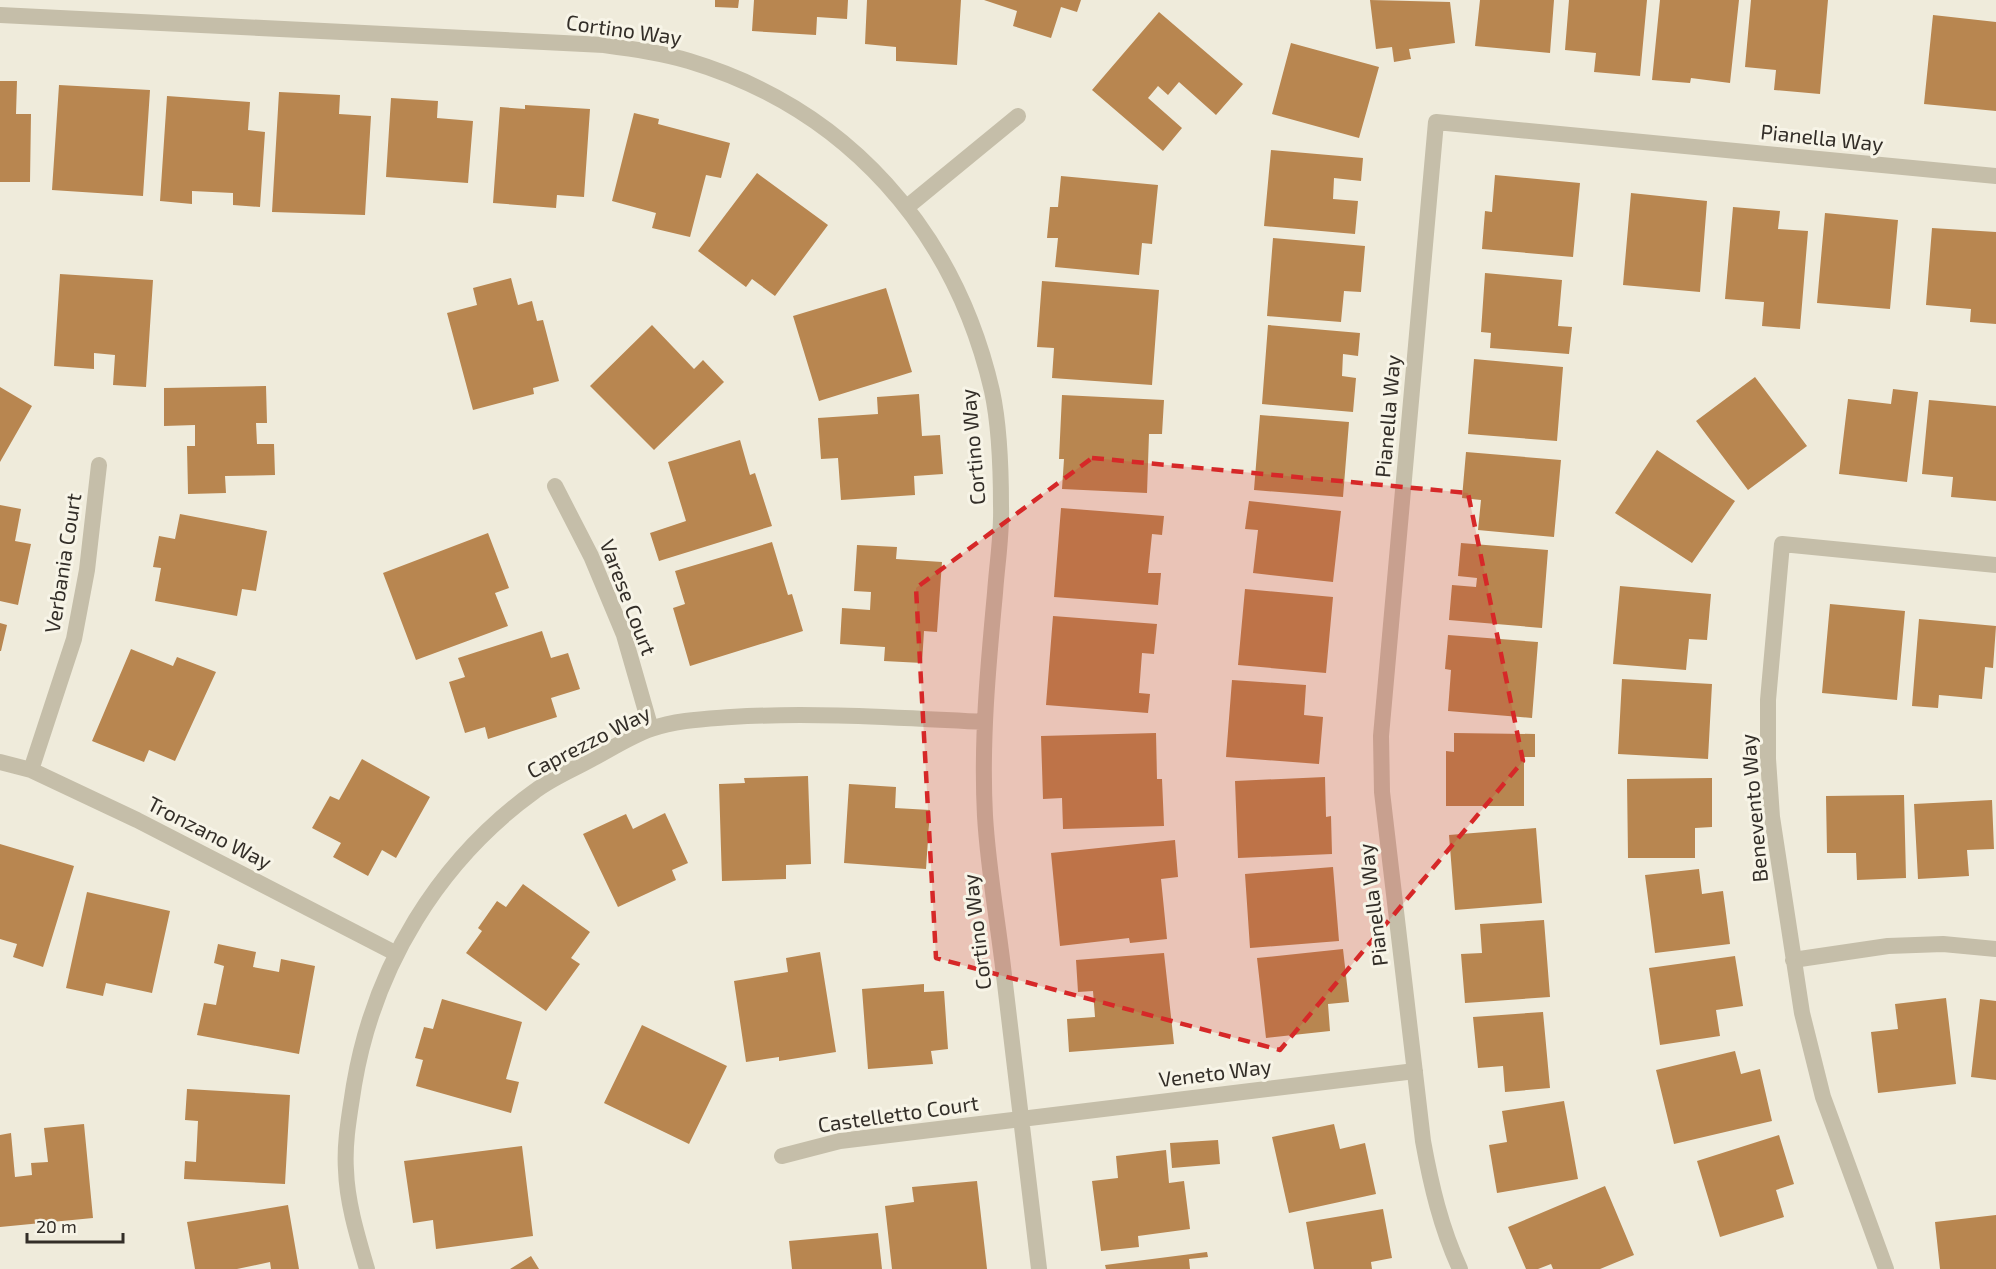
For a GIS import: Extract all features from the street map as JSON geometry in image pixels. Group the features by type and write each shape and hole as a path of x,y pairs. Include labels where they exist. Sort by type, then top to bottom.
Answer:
{"street":[{"name":"Cortino Way","path":"0,15 604,45 648,51 691,62 752,85 809,118 861,158 907,207 934,243 975,328 993,394 999,443 1001,511 984,722 985,818 1039,1269"},
{"path":"907,207 1018,116"},
{"name":"Pianella Way","path":"1460,1269 1451,1249 1431,1185 1382,792 1381,736 1436,122 1996,176"},
{"name":"Verbania Court","path":"31,770 74,639 87,570 99,465"},
{"name":"Varese Court","path":"555,486 591,556 624,635 651,729"},
{"name":"Benevento Way","path":"1886,1269 1823,1097 1802,1013 1772,818 1768,759 1768,700 1782,544 1996,565"},
{"name":"Caprezzo Way","path":"367,1269 358,1238 346,1170 350,1112 358,1061 375,1001 395,953 432,895 459,858 493,826 536,790 651,729 699,719 759,715 866,716 984,722"},
{"name":"Tronzano Way","path":"0,762 31,770 136,820 395,953"},
{"path":"1793,960 1888,946 1943,944 1996,949"},
{"name":"Veneto Way","path":"1021,1118 1415,1071"},
{"name":"Castelletto Court","path":"782,1156 840,1141 1021,1118"}],"highlighted area":[{"path":"1092,458 1468,493 1523,761 1280,1050 936,958 916,588"}],"building":[{"path":"715,0 739,0 738,8 715,7"},
{"path":"754,0 848,0 847,19 817,17 816,35 752,31"},
{"path":"867,0 961,0 957,65 896,61 896,47 865,44"},
{"path":"984,0 1081,0 1077,12 1061,7 1051,38 1013,26 1017,11"},
{"path":"1370,0 1450,2 1455,43 1409,49 1411,59 1394,62 1392,47 1376,49"},
{"path":"1480,0 1554,0 1550,53 1475,46"},
{"path":"1569,0 1647,0 1640,76 1594,72 1596,53 1565,50"},
{"path":"1660,0 1739,0 1730,83 1691,78 1690,83 1652,80"},
{"path":"1751,0 1828,0 1820,94 1774,90 1776,70 1745,67"},
{"path":"1159,12 1243,84 1216,115 1179,82 1168,95 1158,86 1148,98 1182,128 1163,151 1092,90"},
{"path":"1933,15 1996,22 1996,111 1924,104"},
{"path":"1291,43 1379,67 1359,138 1272,114"},
{"path":"0,81 17,81 16,114 31,114 30,182 0,182"},
{"path":"59,85 150,90 143,196 52,190"},
{"path":"279,92 340,95 339,114 371,116 365,215 272,212"},
{"path":"167,96 250,102 248,130 265,132 260,207 233,205 233,193 192,191 192,204 160,201"},
{"path":"391,98 438,101 437,118 473,121 468,183 386,177"},
{"path":"525,105 590,109 584,197 557,195 556,208 493,203 500,107 525,109"},
{"path":"634,113 659,119 658,124 730,143 721,178 706,175 690,237 652,228 656,213 612,201"},
{"path":"1271,150 1363,158 1361,181 1334,178 1333,199 1358,201 1355,234 1264,226"},
{"path":"757,173 828,225 775,296 752,279 746,287 698,251"},
{"path":"1495,175 1580,183 1573,257 1482,249 1485,211 1492,212"},
{"path":"1061,176 1158,185 1152,244 1142,243 1139,275 1055,267 1058,238 1047,238 1050,207 1058,207"},
{"path":"1631,193 1707,201 1700,292 1623,285"},
{"path":"1733,207 1780,211 1778,229 1808,231 1800,329 1762,326 1764,302 1725,299"},
{"path":"1825,213 1898,220 1890,309 1817,303"},
{"path":"1932,228 1996,232 1996,324 1970,322 1971,309 1926,305"},
{"path":"1273,238 1365,246 1361,292 1344,291 1341,322 1267,316"},
{"path":"1485,273 1562,280 1558,326 1572,327 1569,354 1490,348 1491,333 1481,332"},
{"path":"60,274 153,280 146,387 113,385 115,355 94,353 94,369 54,366"},
{"path":"511,278 518,305 532,301 537,321 543,320 559,381 533,388 534,394 473,410 447,313 477,305 473,288"},
{"path":"1042,281 1159,290 1152,385 1052,378 1054,348 1037,347"},
{"path":"886,288 912,372 819,401 793,316"},
{"path":"652,325 694,369 703,360 724,382 654,450 590,386"},
{"path":"1268,325 1360,333 1358,356 1343,354 1342,376 1356,378 1353,412 1262,404"},
{"path":"1474,359 1563,367 1557,441 1468,434"},
{"path":"1755,377 1807,446 1748,490 1696,421"},
{"path":"266,386 267,423 256,423 257,444 274,444 275,475 225,476 226,493 188,494 187,446 195,446 195,425 164,426 164,388"},
{"path":"0,387 32,406 0,462"},
{"path":"1893,389 1918,392 1907,482 1839,474 1848,399 1891,404"},
{"path":"919,394 922,436 940,435 943,474 914,476 915,495 841,500 838,458 821,459 818,418 878,414 877,397"},
{"path":"1062,395 1164,400 1162,434 1149,434 1147,493 1062,489 1064,459 1059,459"},
{"path":"1929,400 1996,406 1996,501 1951,497 1953,477 1922,474"},
{"path":"1260,415 1349,422 1343,497 1254,490"},
{"path":"740,440 750,475 755,473 772,526 659,561 650,533 686,521 668,462"},
{"path":"1657,450 1735,501 1692,563 1615,513"},
{"path":"1466,452 1561,460 1554,537 1478,530 1481,500 1462,498"},
{"path":"1249,501 1341,511 1333,582 1253,573 1258,530 1245,529"},
{"path":"0,505 21,509 15,541 31,544 18,605 0,601"},
{"path":"1061,508 1164,516 1162,535 1152,534 1148,573 1161,573 1158,605 1054,597"},
{"path":"180,514 267,531 256,591 242,589 237,616 155,601 161,568 153,567 159,536 175,539"},
{"path":"488,533 509,588 495,593 508,626 416,660 383,573"},
{"path":"772,542 788,595 792,594 803,631 690,666 673,608 685,604 675,571"},
{"path":"1461,543 1548,550 1542,628 1449,620 1452,585 1476,587 1477,578 1458,576"},
{"path":"857,545 897,547 896,559 942,562 937,632 924,631 922,663 884,661 885,647 840,644 842,608 870,610 871,592 854,591"},
{"path":"1620,586 1711,594 1707,640 1689,639 1686,670 1613,664"},
{"path":"1245,589 1333,597 1326,673 1238,665"},
{"path":"1830,604 1905,611 1897,700 1822,693"},
{"path":"1053,616 1157,624 1154,654 1142,653 1139,693 1150,694 1148,713 1046,705"},
{"path":"1919,619 1996,626 1993,668 1985,667 1982,699 1939,695 1938,708 1912,706"},
{"path":"0,623 7,625 1,651 0,651"},
{"path":"542,631 551,658 568,653 580,689 551,698 557,717 488,739 485,727 465,733 449,682 465,677 458,658"},
{"path":"1448,635 1538,642 1532,718 1448,711 1451,670 1445,669"},
{"path":"131,649 173,666 177,657 216,672 175,761 149,750 144,762 92,741"},
{"path":"1622,679 1712,684 1708,759 1618,754"},
{"path":"1232,680 1306,685 1304,715 1323,717 1319,764 1226,757"},
{"path":"1156,733 1157,779 1162,779 1164,826 1063,829 1062,798 1043,799 1041,736"},
{"path":"1454,733 1535,734 1535,757 1524,757 1524,806 1446,806 1446,751 1454,752"},
{"path":"362,759 430,797 396,858 382,850 368,876 333,857 341,843 312,828 330,796 339,800"},
{"path":"808,776 811,864 786,865 786,879 722,881 719,784 745,783 744,778"},
{"path":"1325,777 1326,817 1331,816 1332,854 1238,858 1235,781"},
{"path":"1712,778 1712,827 1695,828 1695,858 1628,858 1627,779"},
{"path":"849,784 896,787 895,808 930,810 926,869 844,863"},
{"path":"1904,795 1906,878 1857,880 1856,853 1827,853 1826,796"},
{"path":"1992,800 1994,849 1967,850 1969,876 1918,879 1914,804"},
{"path":"665,813 688,863 672,870 676,880 618,907 583,834 626,814 633,829"},
{"path":"1536,828 1542,903 1455,910 1449,835"},
{"path":"1175,840 1178,877 1161,879 1167,939 1130,943 1129,938 1060,946 1051,853"},
{"path":"0,844 74,866 43,967 13,957 17,944 0,939"},
{"path":"1333,867 1339,941 1250,948 1245,874"},
{"path":"1699,869 1702,894 1723,891 1730,944 1655,953 1645,875"},
{"path":"523,884 590,932 571,958 580,964 546,1011 466,953 482,931 478,928 497,901 506,907"},
{"path":"87,892 170,911 152,993 106,983 103,996 66,988"},
{"path":"1544,920 1550,997 1465,1003 1461,954 1482,953 1480,924"},
{"path":"218,944 256,952 253,967 279,972 281,959 315,966 299,1054 197,1035 204,1003 216,1005 224,966 214,963"},
{"path":"1343,949 1349,1002 1328,1004 1330,1031 1266,1038 1257,958"},
{"path":"820,952 836,1052 779,1061 779,1057 746,1062 734,981 788,972 786,958"},
{"path":"1164,953 1174,1044 1069,1052 1067,1019 1095,1017 1093,991 1078,992 1076,960"},
{"path":"1735,956 1743,1006 1716,1010 1720,1036 1660,1045 1649,968"},
{"path":"924,984 924,992 944,991 948,1049 931,1051 933,1064 868,1069 862,989"},
{"path":"1946,998 1956,1084 1878,1093 1871,1032 1898,1029 1895,1004"},
{"path":"442,999 522,1022 506,1079 519,1082 511,1113 416,1086 423,1060 415,1058 424,1027 433,1029"},
{"path":"1980,999 1996,1001 1996,1080 1971,1077"},
{"path":"1543,1012 1550,1088 1505,1092 1503,1066 1478,1068 1473,1017"},
{"path":"642,1025 727,1066 689,1144 604,1103"},
{"path":"1735,1051 1741,1074 1760,1069 1772,1121 1674,1144 1656,1070"},
{"path":"187,1089 290,1095 285,1184 184,1179 185,1161 196,1162 198,1121 185,1120"},
{"path":"1564,1101 1578,1179 1497,1193 1489,1145 1507,1142 1502,1111"},
{"path":"84,1124 93,1218 0,1227 0,1135 11,1133 15,1177 32,1175 31,1163 48,1162 44,1128"},
{"path":"1334,1124 1340,1149 1365,1143 1376,1194 1289,1213 1272,1137"},
{"path":"1779,1135 1794,1184 1776,1190 1784,1217 1720,1237 1697,1161"},
{"path":"1218,1140 1220,1164 1172,1168 1170,1143"},
{"path":"522,1146 533,1236 436,1249 433,1220 413,1223 404,1161"},
{"path":"1166,1150 1169,1183 1184,1181 1190,1229 1138,1236 1139,1247 1101,1251 1092,1181 1118,1178 1116,1156"},
{"path":"977,1181 987,1269 892,1269 885,1206 914,1202 912,1187"},
{"path":"1605,1186 1634,1255 1600,1269 1553,1269 1551,1264 1538,1269 1526,1269 1508,1227"},
{"path":"288,1205 299,1269 271,1269 270,1262 237,1269 195,1269 187,1222"},
{"path":"1383,1209 1392,1258 1371,1262 1372,1269 1314,1269 1306,1222"},
{"path":"1996,1215 1996,1269 1940,1269 1935,1222"},
{"path":"878,1233 882,1269 792,1269 789,1241"},
{"path":"1207,1252 1208,1257 1189,1259 1190,1269 1106,1269 1105,1265"},
{"path":"531,1256 539,1269 510,1269"}]}
